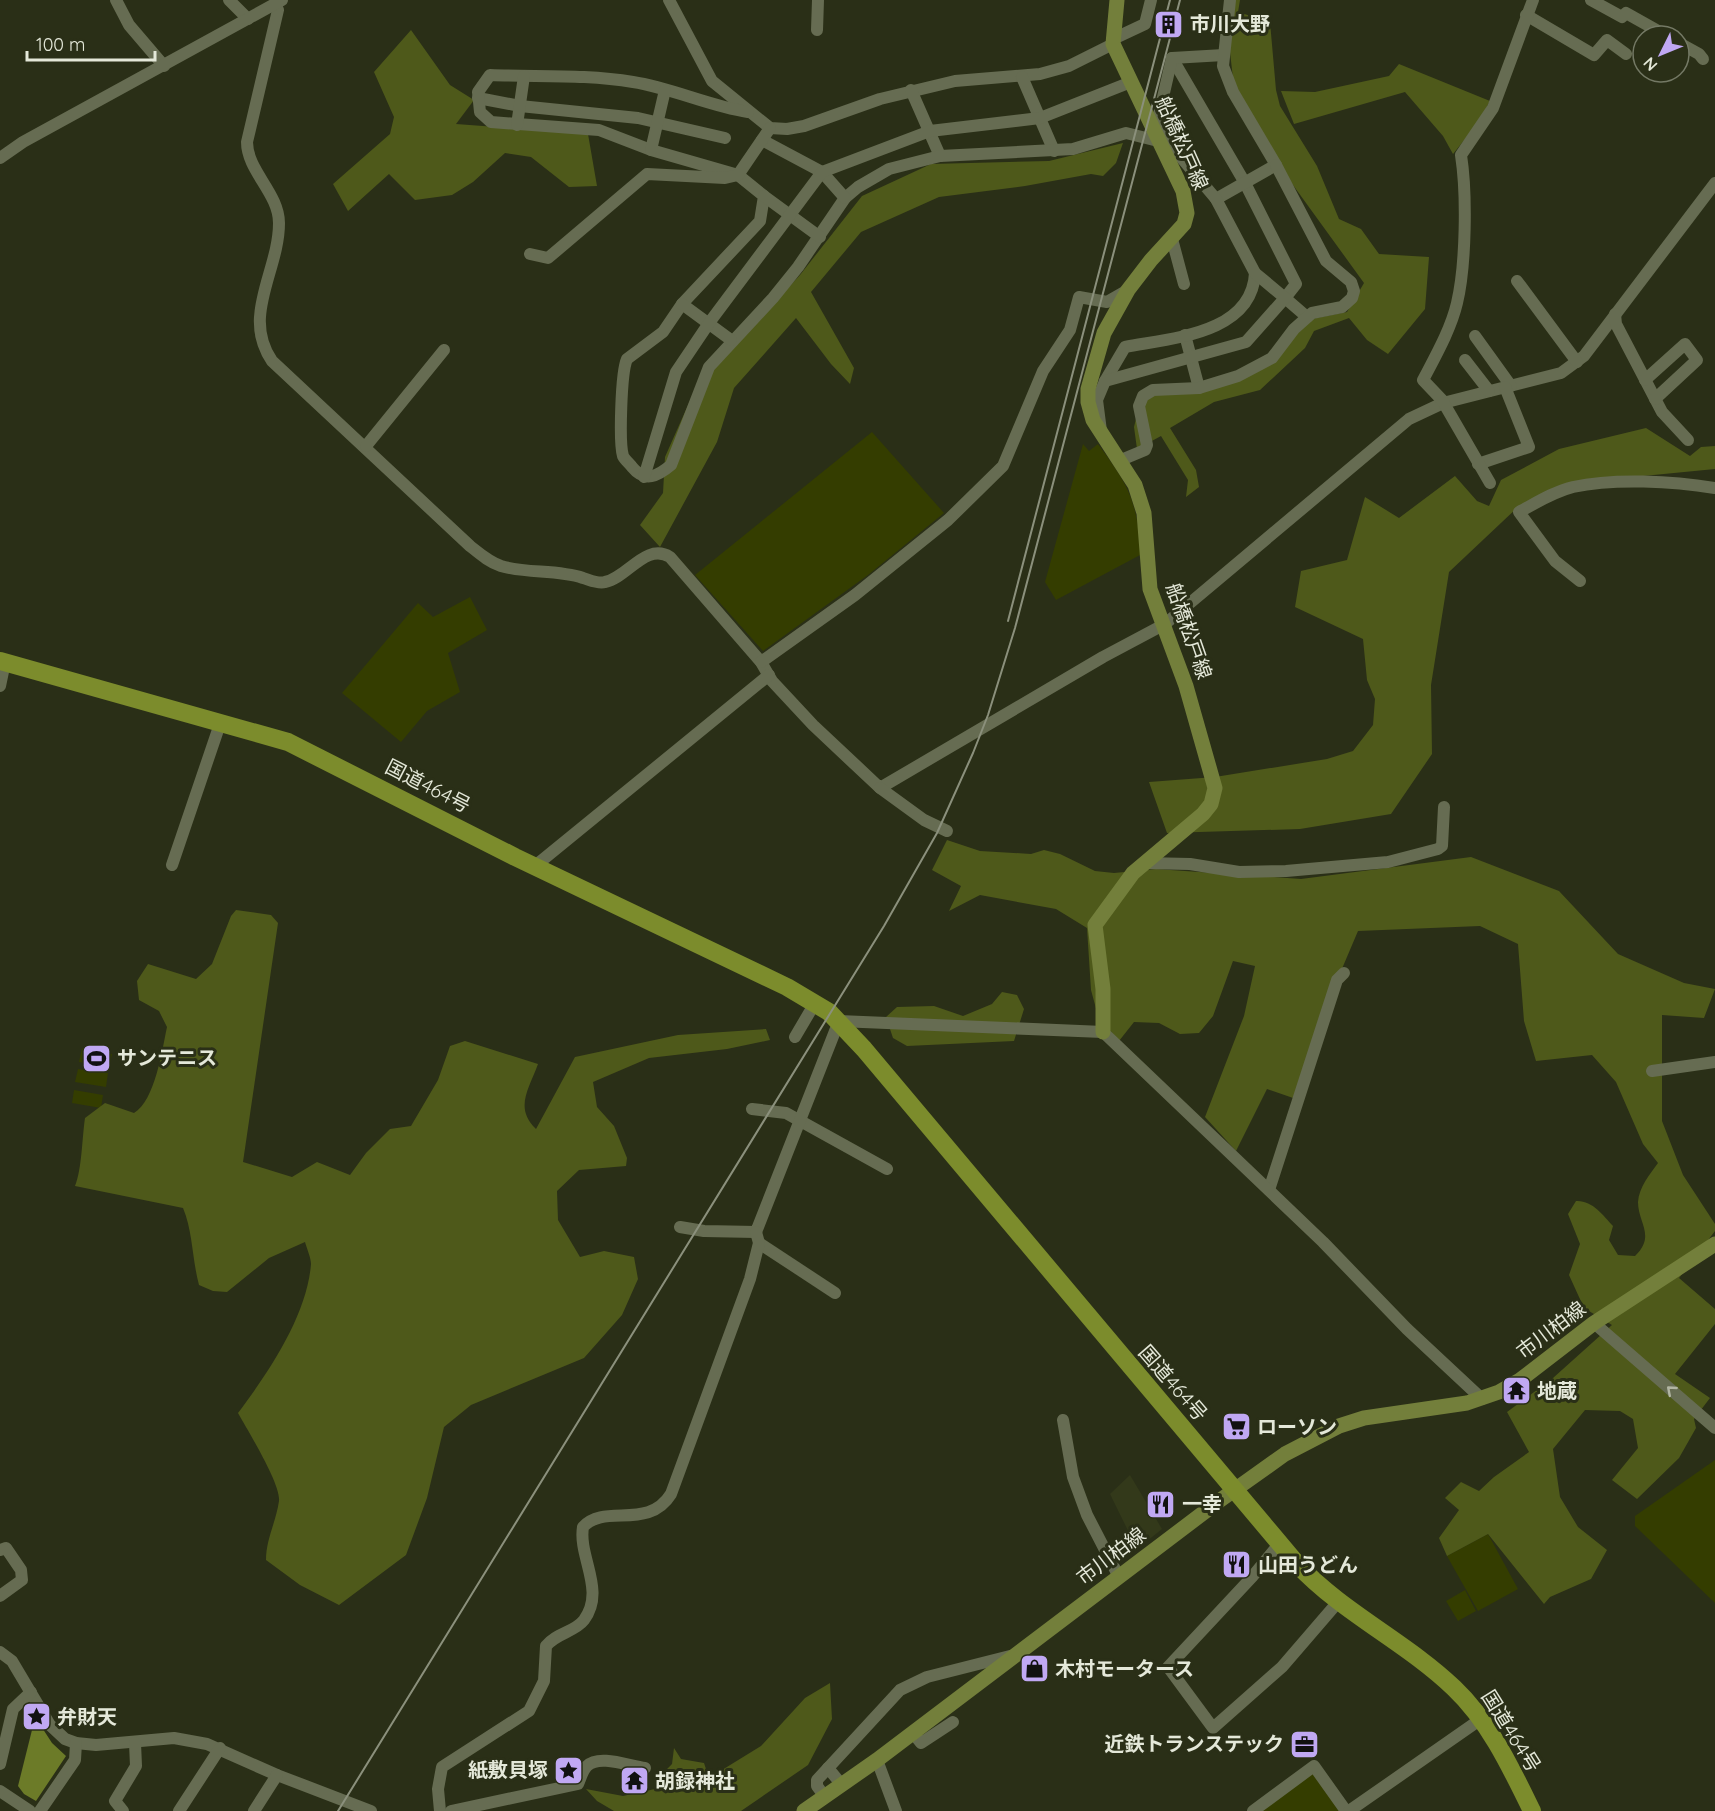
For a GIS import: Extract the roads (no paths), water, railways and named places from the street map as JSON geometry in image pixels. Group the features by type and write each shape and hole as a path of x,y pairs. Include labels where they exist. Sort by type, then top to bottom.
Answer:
{"highway":[{"name":"国道464号","path":"2,662 221,721 288,742 535,866 779,982 815,1003 838,1021 1312,1580 1338,1602 1443,1678 1480,1719 1532,1811"}],"main road":[{"path":"1113,42 1117,0"},
{"name":"船橋松戸線","path":"1103,1032 1102,989 1095,925 1133,873 1203,814 1211,804 1215,788 1213,774 1165,624 1150,589 1144,513 1135,485 1090,414 1088,389 1104,333 1128,290 1151,260 1184,224 1186,201 1113,42"},
{"name":"市川柏線","path":"804,1811 877,1760 1235,1489 1285,1454 1339,1426 1391,1412 1450,1406 1482,1399 1520,1380 1594,1323 1715,1244"}],"street":[{"path":"116,0 129,25 164,66"},
{"path":"229,0 248,19"},
{"path":"669,0 712,81 770,128 787,129 804,126 911,90 970,78 1022,77 1069,66 1145,24 1151,0"},
{"path":"817,30 818,0"},
{"path":"1121,460 1145,450 1147,445 1139,406 1143,396 1153,390 1199,388 1238,376 1272,358 1307,317 1342,307 1352,298 1354,291 1351,282 1326,261 1276,165 1233,92 1223,66 1230,0"},
{"path":"1490,483 1443,403 1423,380 1457,303 1464,257 1465,179 1461,155 1493,108 1533,0"},
{"path":"1591,0 1622,17 1626,14 1645,24"},
{"path":"0,158 23,142 279,2"},
{"path":"279,2 247,142 252,160 279,216 279,235 259,313 259,335 266,353 283,372 470,546 501,566 558,573 600,583 610,581 651,554 664,554 761,662 771,681 813,725 880,788 924,820 947,831"},
{"path":"1526,15 1594,55 1607,40 1626,54"},
{"path":"1691,50 1703,59"},
{"path":"1172,58 1224,55"},
{"path":"1156,133 1172,58"},
{"path":"1105,381 1246,342 1296,284 1245,183 1172,58"},
{"path":"748,112 635,82 596,77 490,75 478,92 480,112 491,122 598,130 651,150 738,175 820,237"},
{"path":"517,125 524,76"},
{"path":"1022,77 1054,151"},
{"path":"644,477 676,372 709,323 822,172 930,131 1040,118 1131,82"},
{"path":"651,150 665,90"},
{"path":"911,90 939,156"},
{"path":"478,98 520,106 657,122 725,138"},
{"path":"530,254 548,258 647,174 725,178 738,175 770,128"},
{"path":"764,196 760,221 682,304 663,332 627,358 624,365 621,406 623,456 637,474 644,477 658,476 671,465 709,367 731,340 773,298 820,237 845,198 889,169 939,156 1073,149 1126,132 1156,133 1216,199 1255,273 1307,317"},
{"path":"762,140 822,172 845,198"},
{"path":"1216,199 1276,165"},
{"path":"880,788 1103,657 1165,624 1409,419 1443,403 1561,373 1577,362 1715,183"},
{"path":"1172,239 1184,284"},
{"path":"1101,431 1102,420 1098,400 1105,381 1125,347 1210,328 1241,310 1252,294 1255,273"},
{"path":"1517,281 1577,362"},
{"path":"761,662 855,596 956,514 1003,466 1043,371 1070,330 1079,297 1084,296 1107,302 1128,290"},
{"path":"682,304 731,340"},
{"path":"1615,314 1616,324 1662,412 1688,440"},
{"path":"1185,335 1199,388"},
{"path":"1475,336 1508,387 1529,447 1478,464"},
{"path":"1645,380 1685,344 1697,360 1655,399"},
{"path":"366,447 444,350"},
{"path":"1465,360 1489,391"},
{"path":"1580,581 1555,561 1519,512 1544,498 1571,488 1598,484 1684,484 1715,488"},
{"path":"0,686 2,662"},
{"path":"535,866 769,675"},
{"path":"172,865 221,721"},
{"path":"1144,863 1190,864 1239,872 1388,862 1442,846 1443,807"},
{"path":"1269,1190 1337,980 1344,973"},
{"path":"795,1037 815,1003"},
{"path":"440,1811 439,1782 444,1764 529,1711 544,1681 546,1646 558,1636 580,1625 589,1612 592,1592 583,1527 587,1523 600,1520 625,1515 644,1515 655,1511 665,1504 671,1494 717,1365 734,1327 757,1237 798,1120 838,1021 1103,1032 1269,1190 1407,1329 1482,1399"},
{"path":"1652,1071 1715,1062"},
{"path":"752,1109 786,1113 887,1169"},
{"path":"681,1227 757,1237 835,1293"},
{"path":"1594,1323 1715,1428"},
{"path":"1063,1420 1073,1477 1087,1515 1119,1577"},
{"path":"1280,1543 1252,1577 1168,1667 1213,1728 1282,1667 1338,1602"},
{"path":"0,1551 6,1548 21,1570 22,1580 0,1596"},
{"path":"0,1652 12,1661 57,1734 76,1743 135,1743 174,1738 190,1740 220,1748 277,1775 371,1811"},
{"path":"825,1797 816,1783 900,1690 927,1677 1020,1652"},
{"path":"0,1764 13,1709 31,1692"},
{"path":"1253,1811 1314,1766 1347,1811 1480,1719"},
{"path":"913,1733 921,1743 953,1722"},
{"path":"40,1811 75,1760 76,1743"},
{"path":"123,1811 115,1801 136,1766 135,1743"},
{"path":"178,1811 220,1748"},
{"path":"877,1760 896,1811"},
{"path":"451,1811 578,1784 584,1769 593,1762 645,1768"},
{"path":"828,1768 837,1779"},
{"path":"254,1811 277,1775"},
{"path":"0,1791 30,1811"}],"railway":[{"path":"1008,621 1170,0"},
{"path":"338,1811 884,926 937,833 988,715 1015,628 1180,0"}],"place":[{"name":"市川大野","path":"1169,24"},
{"name":"サンテニス","path":"96,1058"},
{"name":"地蔵","path":"1516,1391"},
{"name":"ローソン","path":"1236,1427"},
{"name":"一幸","path":"1161,1504"},
{"name":"山田うどん","path":"1237,1565"},
{"name":"木村モータース","path":"1034,1669"},
{"name":"弁財天","path":"36,1717"},
{"name":"近鉄トランステック","path":"1305,1744"},
{"name":"紙敷貝塚","path":"569,1770"},
{"name":"胡録神社","path":"634,1781"}]}
